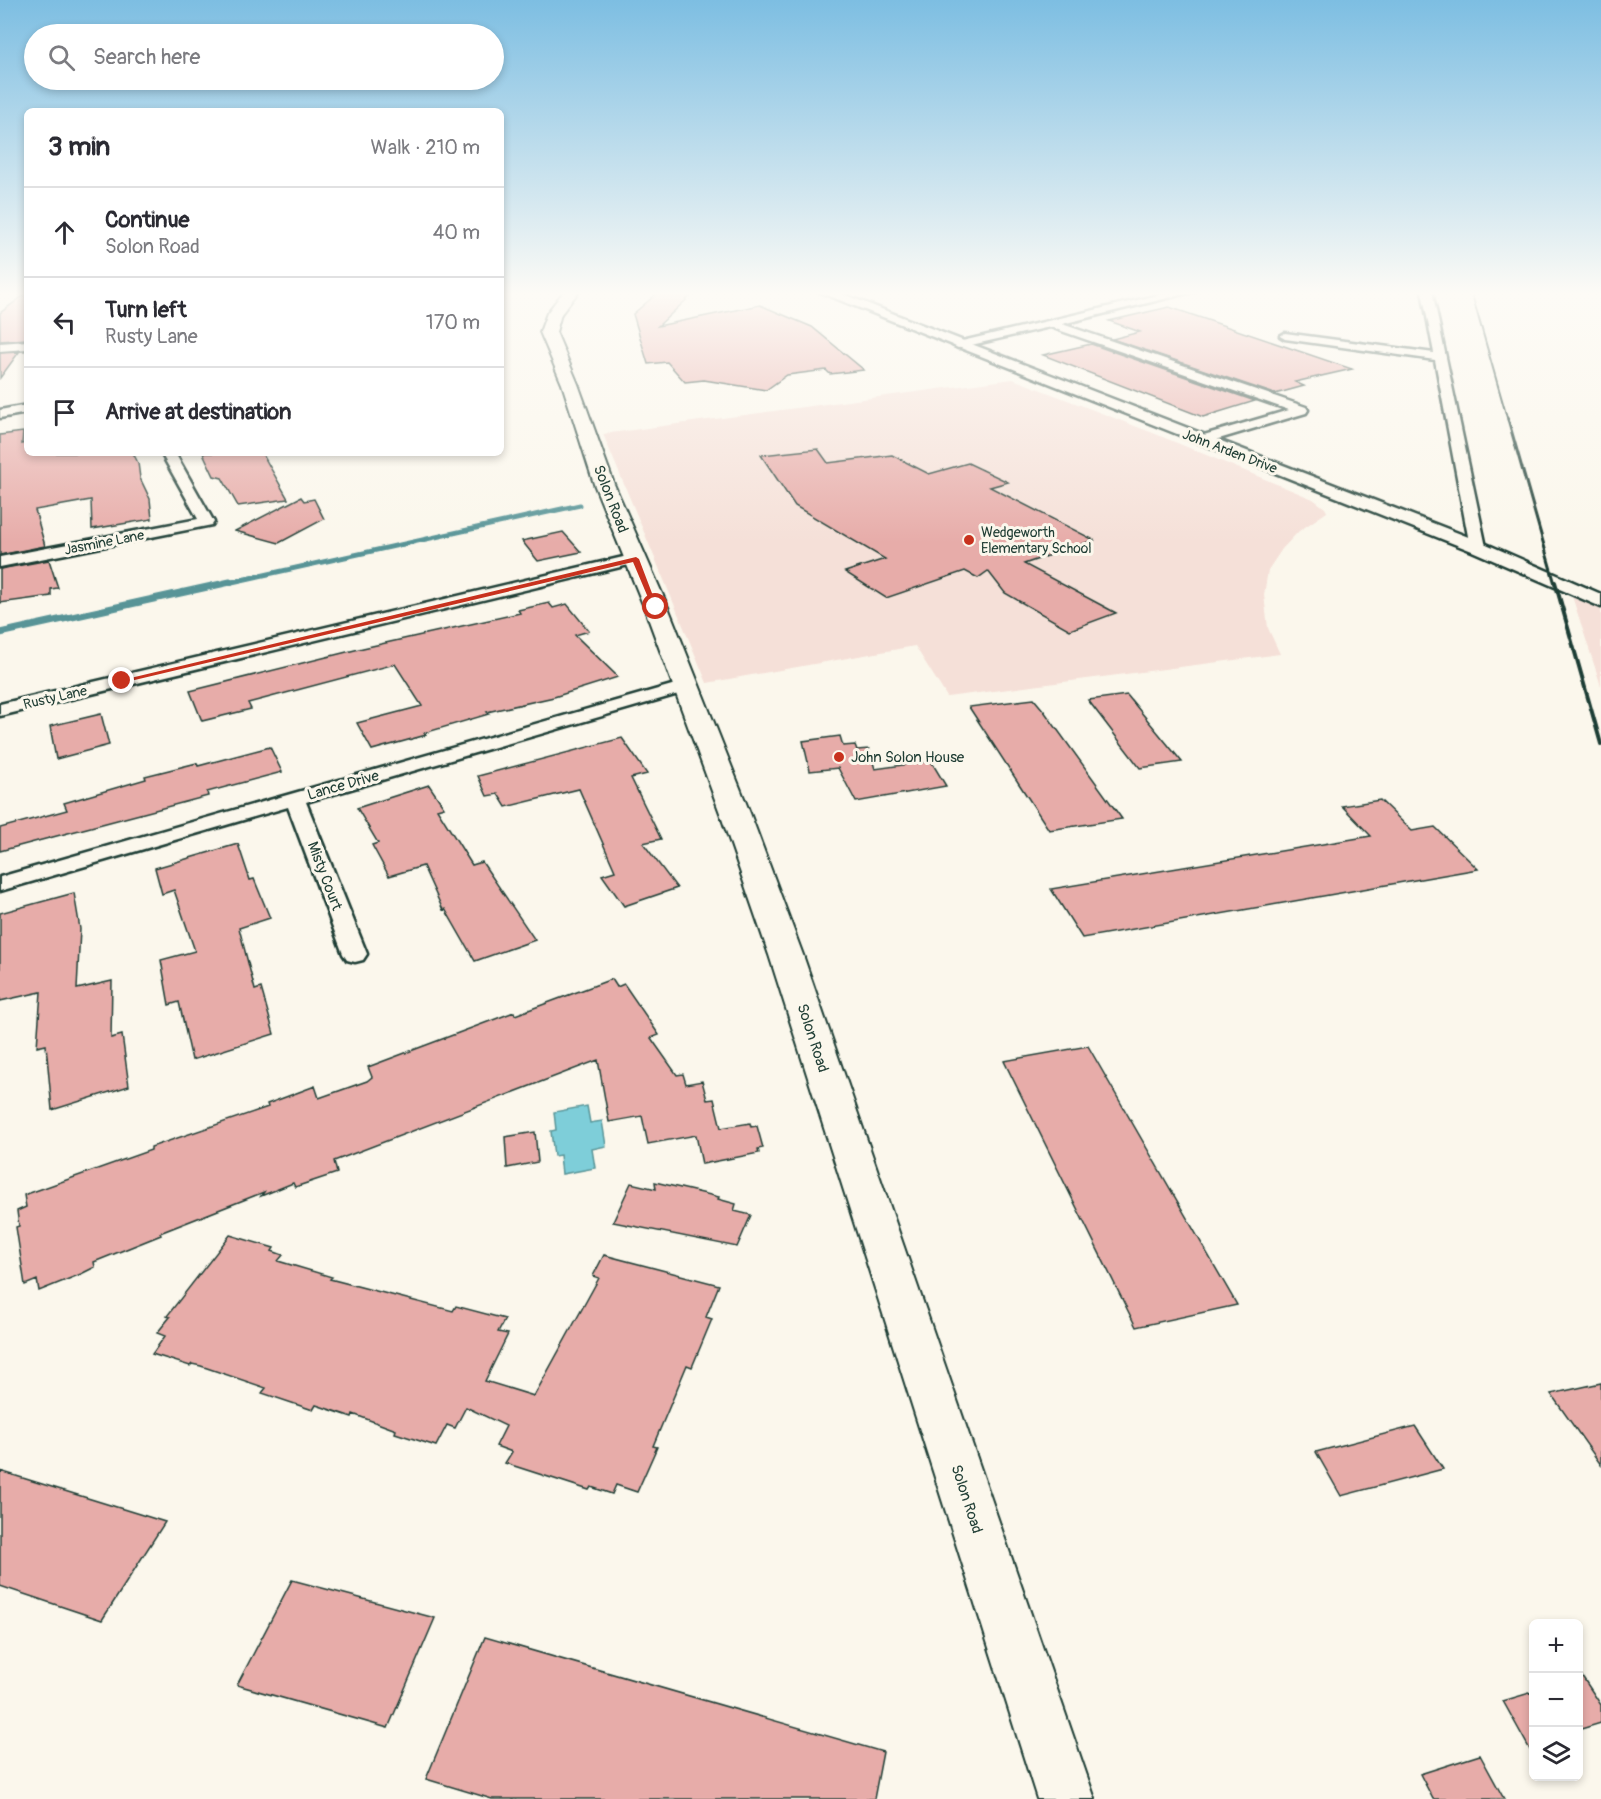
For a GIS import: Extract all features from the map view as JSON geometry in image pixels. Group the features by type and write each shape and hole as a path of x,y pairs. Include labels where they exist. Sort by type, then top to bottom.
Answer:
{"main road":[{"name":"Solon Road","path":"566,375 604,484 686,686 786,955 1066,1799"}],"street":[{"name":"John Arden Drive","path":"1035,375 1478,547 1601,601"},
{"path":"1200,375 1302,410 1202,440"},
{"path":"1444,375 1478,547"},
{"path":"0,414 24,410"},
{"name":"Jasmine Lane","path":"0,562 207,522 170,456"},
{"name":"Rusty Lane","path":"0,710 636,559"},
{"name":"Lance Drive","path":"0,884 686,686"},
{"name":"Misty Court","path":"295,799 355,954"}],"shaded area":[{"name":"Wedgeworth Elementary School","path":"1013,379 1153,433 1313,499 1325,508 1327,512 1299,531 1282,549 1268,570 1264,595 1268,628 1280,654 947,697 915,646 707,683 603,434"},
{"path":"1571,593 1601,606 1601,686"}],"water":[{"path":"587,1106 590,1123 602,1121 606,1146 592,1149 595,1168 562,1174 560,1155 554,1156 551,1131 556,1130 554,1112"}],"building":[{"path":"679,375 787,375 766,390 704,380 685,382"},
{"path":"1094,375 1180,375 1255,401 1203,417"},
{"path":"1219,375 1326,375 1295,382 1304,386 1275,394"},
{"path":"23,432 24,456 134,456 140,478 150,499 152,519 92,529 91,500 35,510 45,546 0,555 0,435"},
{"path":"818,449 828,463 892,455 929,474 968,463 1008,482 990,487 1094,540 1024,564 1116,613 1070,630 1005,593 988,571 978,578 965,571 886,598 845,572 885,559 795,506 761,455"},
{"path":"204,456 264,456 288,499 238,506 222,478 214,476"},
{"path":"301,497 304,501 314,499 324,519 279,543 235,531"},
{"path":"563,532 581,552 538,561 522,541"},
{"path":"49,560 58,588 51,589 51,596 0,603 0,569"},
{"path":"549,603 553,608 567,604 589,631 575,635 618,677 554,697 487,712 489,714 372,750 357,723 422,706 395,664 248,703 251,709 202,721 190,691 363,648 520,613 518,610"},
{"path":"1127,695 1182,762 1140,768 1088,700"},
{"path":"1034,699 1122,819 1049,830 969,707"},
{"path":"101,714 109,745 56,759 50,726"},
{"path":"840,736 843,746 855,745 857,750 869,749 875,769 931,761 946,786 856,802 838,768 810,771 803,741"},
{"path":"622,738 647,774 631,778 661,839 643,843 677,888 624,906 602,875 615,871 579,789 506,807 498,794 487,796 478,776"},
{"path":"270,747 282,772 207,792 208,796 0,851 0,828 67,810 64,803 146,779 145,776 197,763 198,766"},
{"path":"429,785 444,807 437,809 472,865 482,862 535,940 475,961 445,909 443,910 423,866 389,876 372,845 378,843 357,808"},
{"path":"1380,800 1412,831 1435,827 1478,869 1082,938 1051,889 1371,836 1342,806"},
{"path":"238,844 250,880 254,879 270,918 239,928 255,990 261,988 274,1034 192,1060 179,1002 169,1005 161,960 195,951 174,890 162,894 155,868"},
{"path":"74,893 80,929 77,989 112,981 111,1038 122,1035 129,1086 52,1110 46,1045 37,1047 41,992 0,1001 0,913"},
{"path":"612,979 617,987 624,984 659,1035 651,1038 677,1075 683,1074 686,1084 702,1081 707,1100 714,1099 721,1128 750,1123 751,1127 757,1126 763,1148 758,1149 759,1153 702,1164 696,1135 648,1144 642,1116 609,1122 598,1060 334,1161 337,1173 295,1187 293,1183 261,1196 264,1192 160,1233 161,1235 94,1262 95,1267 81,1274 39,1291 37,1280 25,1285 16,1227 19,1226 17,1211 26,1207 24,1195 151,1150 151,1147 268,1107 267,1104 315,1086 319,1098 367,1081 372,1077 368,1067 514,1012 515,1015"},
{"path":"1088,1046 1237,1305 1136,1327 1004,1061"},
{"path":"535,1132 538,1162 507,1168 505,1137"},
{"path":"655,1182 719,1197 718,1199 736,1204 734,1211 751,1215 737,1247 613,1222 631,1183 656,1189"},
{"path":"230,1235 274,1248 272,1251 283,1255 278,1261 332,1277 330,1279 453,1311 456,1306 505,1319 498,1332 508,1334 485,1381 534,1396 599,1278 593,1276 604,1255 719,1285 706,1317 712,1319 692,1367 687,1365 653,1446 657,1447 637,1492 616,1485 612,1494 591,1487 589,1490 505,1463 512,1452 496,1446 506,1426 466,1407 455,1428 447,1425 436,1446 395,1433 396,1430 353,1414 352,1417 316,1405 313,1410 262,1393 266,1388 201,1366 192,1364 190,1366 152,1354 165,1336 157,1333 170,1317 167,1316"},
{"path":"1601,1383 1601,1465 1551,1394"},
{"path":"1415,1426 1443,1469 1341,1496 1316,1452"},
{"path":"0,1471 165,1522 102,1620 0,1586"},
{"path":"292,1580 435,1618 388,1728 237,1685"},
{"path":"485,1637 883,1752 874,1799 492,1799 426,1779"},
{"path":"1583,1678 1601,1705 1601,1723 1583,1728"},
{"path":"1529,1693 1529,1748 1503,1701"},
{"path":"1480,1755 1504,1799 1433,1799 1420,1774"}],"waterway":[{"path":"223,584 580,505"},
{"path":"0,633 230,582"}],"railway":[{"path":"1495,375 1508,421"},
{"path":"1508,419 1555,584"},
{"path":"1555,582 1601,744"}],"place":[{"name":"Wedgeworth Elementary School","path":"969,540"},
{"name":"John Solon House","path":"839,757"}],"route":[{"path":"122,681 636,559 656,607"}]}
